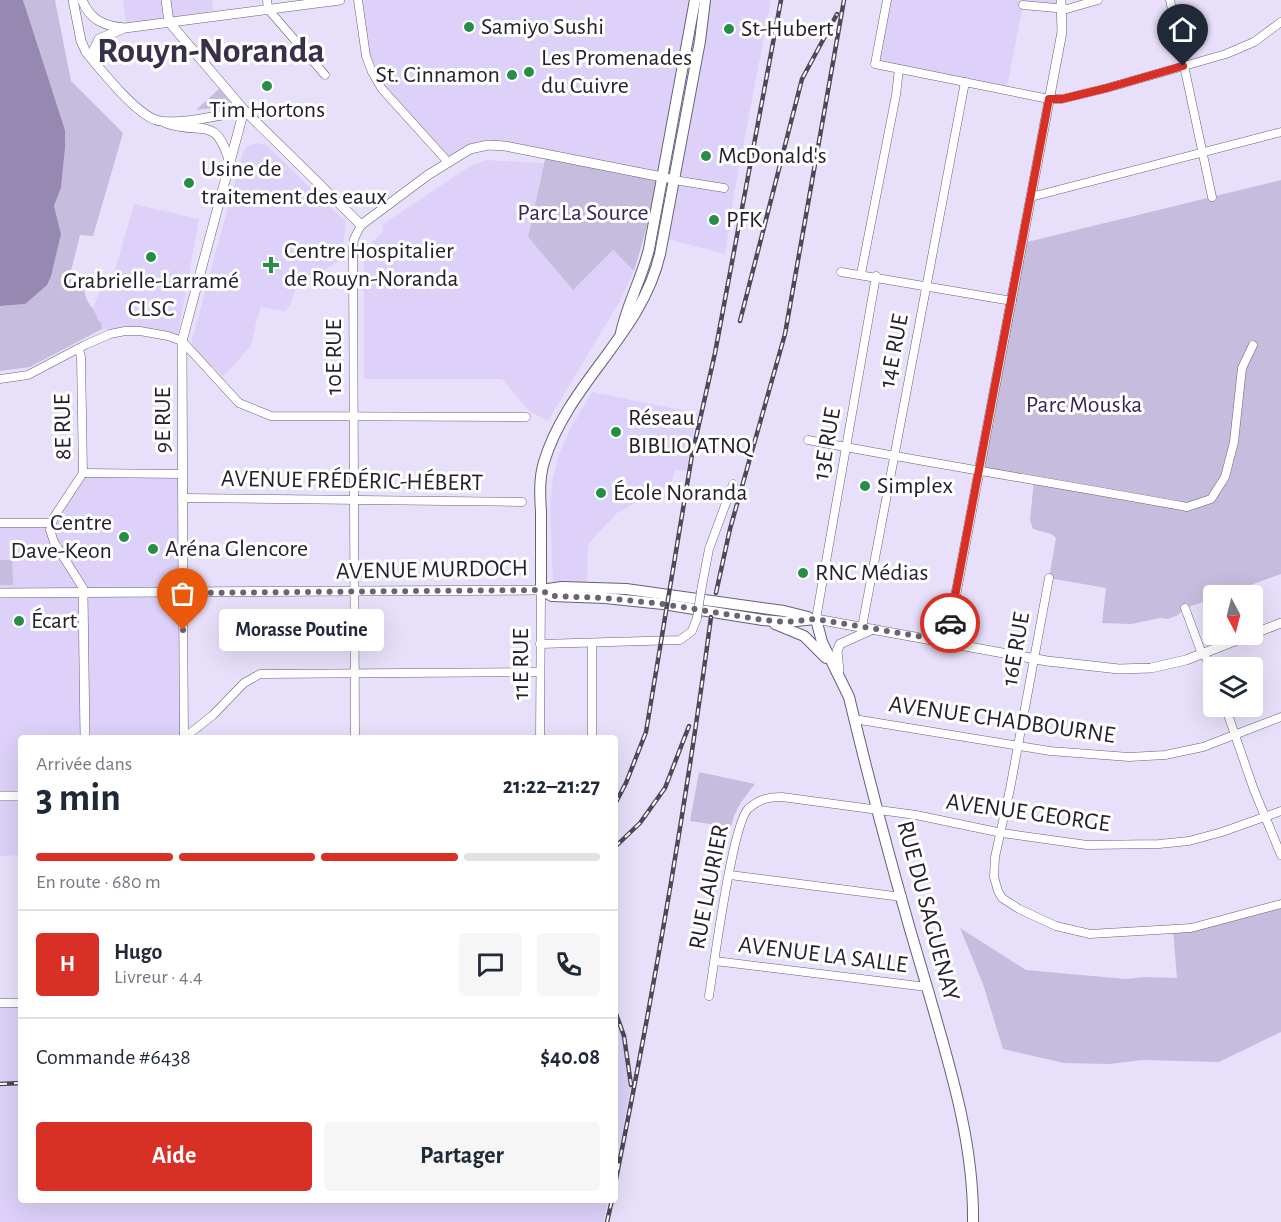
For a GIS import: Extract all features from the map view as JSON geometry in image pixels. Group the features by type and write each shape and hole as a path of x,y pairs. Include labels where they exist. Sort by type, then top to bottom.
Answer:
{"main road":[{"path":"668,178 695,0"},
{"path":"541,590 540,482 543,464 559,426 620,334 647,259 700,41 705,0"},
{"name":"AVENUE MURDOCH","path":"541,590 562,587 626,590 784,611 816,619"},
{"name":"AVENUE MURDOCH","path":"541,590 552,596 605,598 663,604 755,619 785,622 816,619"},
{"path":"755,619 781,626 804,636 825,657 842,682"},
{"name":"RUE DU SAGUENAY","path":"816,619 822,642 849,697 953,1077 969,1146 973,1222"}],"street":[{"path":"73,0 81,41 86,52 138,108 151,117 180,127 201,127 212,130 219,137 230,163"},
{"path":"82,0 87,12 100,23 109,27 125,28 267,5 340,0"},
{"path":"166,0 169,22 244,110 361,225 448,162 470,149 488,144 724,188"},
{"path":"358,0 366,56 372,72 382,89 448,162"},
{"path":"887,0 875,64 1049,99 1062,99 1107,88 1241,48 1254,42 1281,22"},
{"path":"1023,5 1062,5 1098,0"},
{"path":"1170,0 1212,197"},
{"path":"267,5 325,75"},
{"path":"947,641 1062,32 1062,5"},
{"path":"96,63 93,52 99,39 125,28"},
{"path":"861,274 899,69"},
{"name":"14E RUE","path":"862,627 965,82"},
{"path":"161,121 219,116 244,110"},
{"name":"9E RUE","path":"184,735 182,341 244,110"},
{"path":"1031,197 1281,132"},
{"name":"10E RUE","path":"355,735 353,249 354,239 361,225"},
{"path":"841,272 876,276 1012,301"},
{"name":"13E RUE","path":"816,619 876,276"},
{"path":"0,379 28,375 110,334 125,331 168,336 182,341 239,403 271,416 526,417"},
{"path":"808,440 1187,507 1211,499 1225,477 1234,442 1242,368 1253,345"},
{"name":"8E RUE","path":"51,523 83,473 79,349"},
{"path":"83,473 182,474"},
{"path":"540,644 680,640 692,632 709,549 733,484"},
{"name":"AVENUE FRÉDÉRIC-HÉBERT","path":"183,498 522,502"},
{"path":"0,523 51,523 52,538 84,588 85,735"},
{"name":"16E RUE","path":"1049,578 994,870 998,891 1002,898 1056,926 1090,934 1173,930 1200,926 1281,904"},
{"name":"AVENUE MURDOCH","path":"0,594 541,590"},
{"name":"11E RUE","path":"540,735 541,590"},
{"path":"1185,608 1205,657"},
{"name":"AVENUE MURDOCH","path":"816,619 1034,658 1103,668 1135,669 1186,660 1281,623"},
{"path":"842,682 837,663 837,651 840,644 873,628"},
{"path":"592,643 592,735"},
{"path":"188,735 213,715 244,683 260,674 540,672"},
{"path":"1229,717 1281,855"},
{"name":"AVENUE CHADBOURNE","path":"854,719 1050,751 1094,756 1149,757 1203,747 1281,717"},
{"path":"0,796 18,796"},
{"name":"AVENUE GEORGE","path":"767,797 916,815 1002,833 1087,845 1159,844 1205,837 1281,810"},
{"name":"RUE LAURIER","path":"709,996 732,855 747,810 767,797"},
{"path":"729,875 902,897"},
{"name":"AVENUE LA SALLE","path":"715,961 927,987"},
{"path":"0,1004 18,1003"}],"shaded area":[{"path":"0,0 23,0 65,130 65,149 61,188 54,206 61,234 51,276 47,285 25,304 0,306"},
{"path":"123,0 212,0 213,11 126,24"},
{"path":"358,0 771,0 734,194 725,254 668,239 678,176 497,141 480,141 468,145 448,162 372,72"},
{"path":"887,0 1061,0 1063,9 1023,5 1006,92 875,64"},
{"name":"Centre Hospitalier de Rouyn-Noranda","path":"256,143 266,145 346,222 342,258 321,273 300,276 290,305 285,311 261,307 251,346 223,377 191,347 243,152 247,146"},
{"path":"486,160 544,163 528,237 573,290 613,250 634,271 620,301 548,421 529,411 502,379 364,379 364,251 382,232 383,224 470,166"},
{"name":"Grabrielle-Larramé CLSC","path":"134,204 199,219 178,335 102,329 91,312 101,289 110,288"},
{"name":"École Noranda","path":"592,392 697,413 686,471 675,470 672,482 617,513 588,544 587,584 553,585 550,505 553,477 559,454 570,429"},
{"path":"83,473 182,474 184,735 18,735 18,855 0,856 0,523 51,523"},
{"path":"0,1003 18,1003 18,1203 607,1203 603,1222 0,1222"},
{"path":"618,1019 624,1036 631,1085 618,1154"}],"green space":[{"path":"23,0 55,0 71,81 123,133 93,236 80,235 69,279 84,285 86,297 98,321 101,322 102,329 30,367 0,371 0,306 25,304 61,234 54,206 61,188 65,130"},
{"path":"219,89 229,101 229,106 196,110"},
{"name":"Parc La Source","path":"546,155 657,181 634,271 613,250 573,290 528,237"},
{"name":"Parc Mouska","path":"1281,180 1281,574 1250,585 1203,585 1203,602 1185,608 1178,615 1168,619 1160,618 1131,624 1102,623 1106,588 1049,578 1056,538 1051,534 1033,529 1030,520 1034,480 979,472 1023,243"},
{"path":"0,560 12,560 13,585 0,585"},
{"path":"699,772 755,784 737,809 731,827 690,821"},
{"path":"1281,905 1281,1032 1219,1062 1143,1060 1109,1064 1064,1063 1003,1049 983,984 960,928 1026,970 1126,979 1177,978 1173,930"}],"railway":[{"path":"618,798 646,732 692,455 715,353 781,0"},
{"path":"716,593 730,529 785,334 844,0"},
{"path":"740,321 802,79 837,14"},
{"path":"618,1169 668,901 711,617"},
{"path":"618,844 640,823 665,788 689,726"},
{"path":"618,1019 624,1036 631,1085"},
{"path":"0,1084 18,1083"},
{"path":"607,1222 611,1203"}],"way so far":[{"path":"183,630 183,593 541,590 552,596 605,598 663,604 763,620 785,622 816,619 947,641 950,623"}],"place":[{"name":"Samiyo Sushi","path":"469,27"},
{"name":"St-Hubert","path":"729,29"},
{"name":"Les Promenades du Cuivre","path":"529,72"},
{"name":"St. Cinnamon","path":"512,75"},
{"name":"Tim Hortons","path":"267,86"},
{"name":"McDonald's","path":"706,156"},
{"name":"Usine de traitement des eaux","path":"189,183"},
{"name":"PFK","path":"714,220"},
{"name":"Grabrielle-Larramé CLSC","path":"151,257"},
{"name":"Centre Hospitalier de Rouyn-Noranda","path":"271,265"},
{"name":"Réseau BIBLIO ATNQ","path":"616,432"},
{"name":"Simplex","path":"865,486"},
{"name":"École Noranda","path":"601,493"},
{"name":"Centre Dave-Keon","path":"124,537"},
{"name":"Aréna Glencore","path":"153,549"},
{"name":"RNC Médias","path":"803,573"},
{"name":"Écart","path":"19,621"},
{"name":"Morasse Poutine","path":"183,630"}],"district":[{"name":"Rouyn-Noranda","path":"211,51"}],"route":[{"path":"950,623 1049,99 1062,99 1107,88 1183,66"}]}
